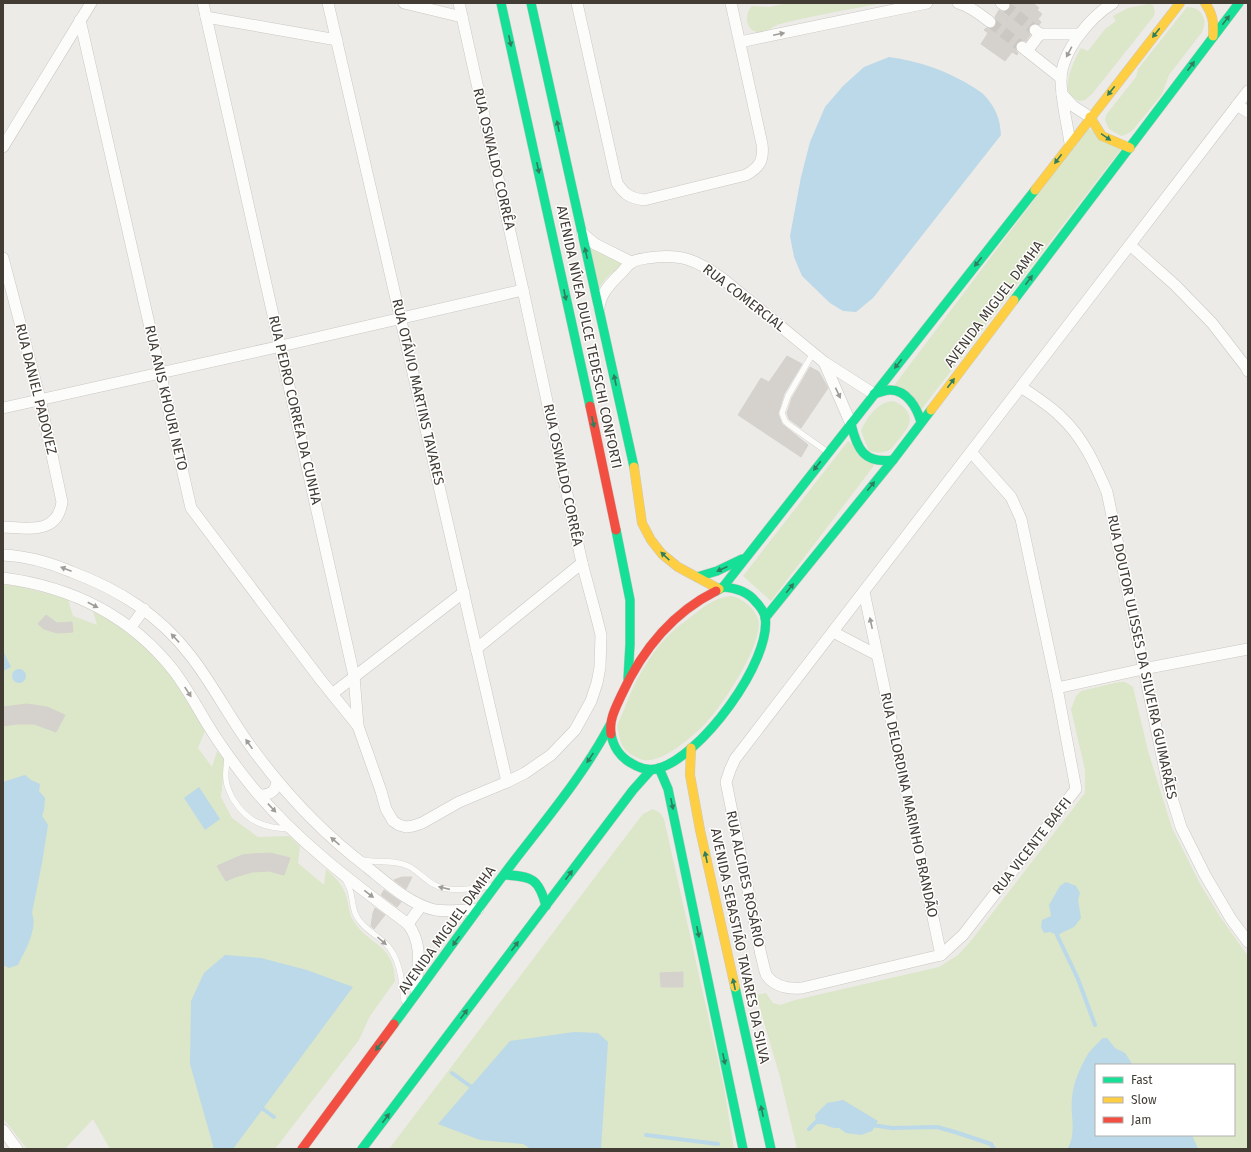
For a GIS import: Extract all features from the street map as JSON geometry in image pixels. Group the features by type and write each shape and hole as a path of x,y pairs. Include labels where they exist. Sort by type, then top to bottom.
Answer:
{"main road":[{"name":"AVENIDA NÍVEA DULCE TEDESCHI CONFORTI","path":"501,3 607,485 630,600 628,679"},
{"name":"AVENIDA NÍVEA DULCE TEDESCHI CONFORTI","path":"531,3 636,475 642,523 651,540 662,554 678,567 721,588 732,587 744,592 755,599 766,618"},
{"path":"628,679 648,649 667,626 689,607 721,588 1180,3"},
{"path":"1205,3 1211,10 1214,22 1213,36"},
{"name":"AVENIDA MIGUEL DAMHA","path":"766,618 892,460 1239,3"},
{"path":"1090,117 1102,136 1130,148"},
{"path":"874,394 890,390 902,394 913,403 920,415 921,422"},
{"path":"851,424 855,443 864,455 881,461 892,460"},
{"path":"698,577 717,571 745,558"},
{"path":"610,725 611,739 616,750 624,759 634,766 654,769 666,766 677,760 716,723 731,705 746,681 760,652 765,636 766,618"},
{"name":"AVENIDA MIGUEL DAMHA","path":"302,1149 406,1010 478,909 566,793 602,740 610,725 628,679"},
{"name":"AVENIDA SEBASTIÃO TAVARES DA SILVA","path":"691,748 690,775 700,830 771,1149"},
{"path":"362,1149 633,790 654,769"},
{"path":"654,769 668,789 744,1149"},
{"path":"505,875 523,876 530,878 538,884 543,892 546,906"}],"street":[{"path":"3,147 91,3"},
{"name":"RUA PEDRO CORREA DA CUNHA","path":"203,3 354,676 358,726 389,816"},
{"name":"RUA OTÁVIO MARTINS TAVARES","path":"328,3 476,649 508,782"},
{"path":"404,3 462,17"},
{"name":"RUA OSWALDO CORRÊA","path":"389,816 399,825 406,827 422,823 465,799 508,782 525,773 551,755 575,730 591,701 600,667 601,635 582,563 459,3"},
{"path":"577,3 617,184 623,192 632,198 644,200 746,175 754,171 760,163 763,155 762,144 731,3"},
{"path":"740,42 927,3"},
{"path":"958,3 964,4 990,22"},
{"path":"1070,143 1062,94 1061,78 1067,56 1080,34 1100,6 1113,3"},
{"path":"206,16 336,40"},
{"name":"RUA ANIS KHOURI NETO","path":"80,20 191,508 358,726"},
{"path":"1061,78 1025,49 1038,32 1080,34"},
{"path":"877,654 833,632 1248,91"},
{"path":"1062,94 1073,106 1090,117"},
{"path":"1237,105 1248,112"},
{"path":"581,233 595,244 632,262 606,290 600,299 599,307"},
{"path":"1130,245 1176,285 1212,322 1248,371"},
{"name":"RUA COMERCIAL","path":"632,262 647,258 667,256 693,260 706,267 824,362 874,394"},
{"name":"RUA DANIEL PADOVEZ","path":"3,258 40,399 62,502 60,512 55,520 48,524 34,528 3,527"},
{"path":"3,408 523,290"},
{"name":"RUA COMERCIAL","path":"824,362 851,424"},
{"name":"RUA DOUTOR ULISSES DA SILVEIRA GUIMARÃES","path":"1021,387 1060,416 1081,440 1093,460 1107,492 1168,785 1181,827 1205,875 1231,919 1248,942"},
{"name":"RUA VICENTE BAFFI","path":"941,955 963,934 1076,788 1057,688 1021,519 1011,497 971,452"},
{"path":"3,554 36,560 61,567 95,580 122,594 144,609 176,638 190,655 248,743 277,781 324,832 398,892 421,906 436,910 449,911 478,909"},
{"path":"476,649 582,563"},
{"path":"3,578 26,581 51,587 75,596 111,614 131,628 148,644 174,671 228,755 259,795 320,856 408,924 415,936 418,952 416,996"},
{"path":"332,694 464,592"},
{"name":"RUA DELORDINA MARINHO BRANDÃO","path":"864,592 941,955"},
{"path":"131,628 144,609"},
{"name":"RUA ALCIDES ROSÁRIO","path":"833,632 735,760 726,782 761,955 767,976 776,984 789,989 802,988 941,955"},
{"path":"1057,688 1143,669 1248,649"},
{"path":"259,795 274,791 277,786 277,781"},
{"path":"342,873 355,858"},
{"path":"408,924 421,906"},
{"path":"3,1130 17,1149"}],"lane":[{"path":"813,353 788,396 782,413 788,424 828,453"},
{"path":"228,755 226,779 230,793 239,808 250,819 263,825 273,828 293,830"},
{"path":"355,858 370,862 395,862 408,866 432,884 441,888 465,889 497,885"},
{"path":"342,873 350,890 353,909 357,917 363,926 384,942 392,951 397,962 406,1010"}],"green space":[{"path":"789,3 882,3 793,21 778,25 764,32 756,32 749,27 747,18 749,9 752,6 769,7"},
{"path":"1149,4 1153,5 1155,11 1154,16 1092,94 1085,100 1079,101 1072,97 1068,88 1069,77 1073,64 1081,48 1088,51 1105,29 1116,21 1113,16 1128,8"},
{"path":"1187,7 1200,11 1205,23 1202,32 1169,75 1162,94 1132,131 1121,136 1109,129 1105,120 1106,115 1136,77 1138,69"},
{"path":"1088,128 1122,148 921,410 893,387"},
{"path":"589,247 607,257 625,262 607,277 598,289"},
{"path":"892,401 903,406 908,412 910,420 908,427 889,450 881,452 869,451 861,431 866,421 877,408 887,402"},
{"path":"848,441 876,463 771,601 743,576"},
{"path":"3,585 18,586 68,599 73,616 97,625 93,611 120,628 146,648 178,685 205,731 198,748 212,767 217,751 225,760 221,797 232,818 258,837 289,836 300,846 298,863 324,885 326,869 339,882 344,890 351,915 359,929 380,946 390,959 394,968 395,981 370,1016 359,1040 275,1149 110,1149 93,1119 65,1149 27,1149 3,1118"},
{"path":"732,596 744,601 751,607 758,619 758,629 755,643 740,674 730,690 704,725 692,736 667,754 650,760 643,760 632,755 622,746 617,727 638,678 650,657 665,639 701,609 720,598"},
{"path":"1119,682 1125,682 1133,687 1148,751 1172,828 1200,884 1221,918 1248,956 1248,1149 797,1149 780,1077 756,995 766,993 773,1003 780,1005 795,1000 939,967 958,955 970,942 1085,793 1085,770 1071,709 1076,696 1081,691"},
{"path":"653,809 660,813 664,819 724,1087 734,1149 389,1149 639,819 643,814"}],"water":[{"path":"889,57 911,61 933,68 954,76 981,92 995,109 1000,124 1001,135 873,298 856,312 843,311 830,303 802,276 794,257 790,236 801,177 810,142 825,107 843,86 864,67"},
{"path":"3,651 11,667 3,671"},
{"path":"19,669 24,671 26,676 24,681 19,683 14,681 12,676 14,671"},
{"path":"25,775 31,780 40,784 39,791 45,798 42,816 48,825 32,913 32,933 18,965 9,968 3,965 3,782"},
{"path":"199,787 220,819 205,830 184,798"},
{"path":"1066,882 1076,886 1080,893 1078,900 1081,918 1074,927 1057,935 1050,932 1044,933 1041,927 1042,920 1051,916 1049,905 1060,886"},
{"path":"225,955 261,958 307,970 353,987 233,1149 214,1149 190,1064 191,1001 204,973"},
{"path":"574,1032 598,1033 608,1042 601,1149 531,1149 523,1144 480,1140 438,1124 510,1041"},
{"path":"1103,1038 1107,1038 1115,1048 1125,1053 1132,1064 1095,1064 1095,1136 1192,1136 1198,1149 1063,1149 1068,1148 1071,1142 1073,1130 1072,1098 1077,1076 1082,1064 1093,1048"},
{"path":"843,1100 878,1121 872,1131 861,1135 846,1133 839,1128 834,1128 816,1122 815,1115 827,1103"}],"building":[{"path":"1011,3 1033,3 1039,8 1037,10 1042,14 1038,19 1041,22 1039,25 1033,23 1029,26 1028,29 1030,35 1026,41 1020,40 1016,43 1015,49 1018,53 1017,55 1012,52 1005,61 981,44 988,33 984,30 986,28 992,29 995,27 997,23 995,17 999,10 1003,12 1007,11 1010,9"},
{"path":"787,356 802,364 784,394 778,414 782,424 808,445 801,457 738,415 761,378 769,382"},
{"path":"810,367 819,372 828,388 801,428 789,419 787,413 792,398"},
{"path":"46,615 57,623 72,622 73,632 57,633 44,629 38,624"},
{"path":"27,704 47,707 65,715 56,732 34,724 3,726 3,707"},
{"path":"270,853 290,858 284,875 269,871 252,872 226,881 217,866 242,855"},
{"path":"402,877 412,877 406,889 394,880"},
{"path":"384,890 401,902 397,907 381,895"},
{"path":"375,908 385,915 374,929 371,926"},
{"path":"683,972 683,987 661,987 660,973"}],"waterway":[{"path":"1059,931 1057,935 1078,979 1095,1025"},
{"path":"452,1073 475,1088"},
{"path":"260,1106 274,1117"},
{"path":"809,1129 816,1122 821,1122"},
{"path":"872,1125 892,1128 937,1127 991,1144 994,1149"},
{"path":"646,1135 718,1144"}],"tunnel":[{"path":"1004,5 1035,30"},
{"path":"990,22 1022,47"}],"traffic: fast":[{"path":"501,3 590,406"},
{"path":"531,3 634,467"},
{"path":"1014,300 1239,3"},
{"path":"716,591 723,587 1035,190"},
{"path":"874,394 886,390 901,393 906,396 914,406 921,422"},
{"path":"765,618 893,460 931,410"},
{"path":"851,424 856,441 863,453 875,460 893,460"},
{"path":"616,530 630,600 628,679"},
{"path":"697,577 717,571 742,559"},
{"path":"611,734 613,743 627,761 643,769 656,769 673,762 692,747 730,706 757,657 764,635 765,616 759,606 745,592 723,587"},
{"path":"394,1024 499,881 565,795 589,761 610,725"},
{"path":"659,768 668,789 743,1149"},
{"path":"362,1149 633,790 650,771"},
{"path":"505,875 522,876 533,881 540,890 546,906"},
{"path":"735,987 771,1149"}],"traffic: slow":[{"path":"1035,190 1180,3"},
{"path":"1205,3 1210,11 1212,19 1213,36"},
{"path":"1090,117 1102,136 1130,148"},
{"path":"931,410 1014,300"},
{"path":"634,467 642,523 651,540 662,554 678,567 719,589"},
{"path":"691,748 690,775 700,830 735,987"}],"traffic: jam":[{"path":"590,406 616,530"},
{"path":"611,734 612,719 617,705 629,680 648,649 685,610 716,591"},
{"path":"302,1149 394,1024"}]}
